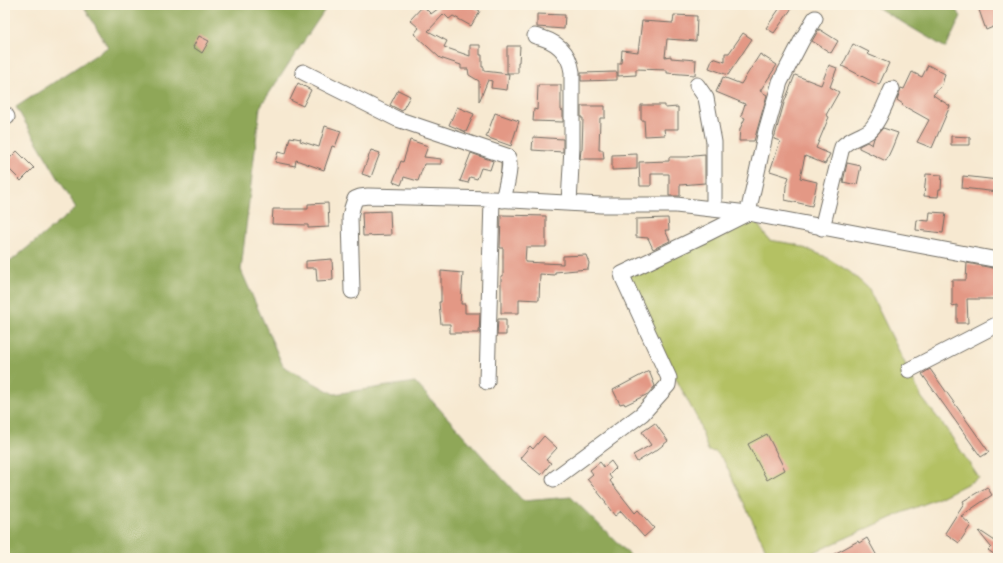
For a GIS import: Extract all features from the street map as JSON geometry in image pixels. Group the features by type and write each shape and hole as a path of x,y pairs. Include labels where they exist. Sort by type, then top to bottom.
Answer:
{"street":[{"path":"748,213 766,131 780,82 815,18"},
{"path":"535,36 556,43 564,50 571,63 572,147 569,204"},
{"path":"303,72 397,119 507,156 509,158 509,165 497,200 487,382"},
{"path":"697,84 706,98 714,142 714,208"},
{"path":"822,228 842,147 846,142 871,129 892,89"},
{"path":"352,291 350,218 355,199 368,196 569,204 676,205 714,208 748,213 998,260"},
{"path":"554,479 642,414 669,383 669,378 623,278 623,273 748,213"},
{"path":"909,370 998,324"}],"green space":[{"path":"83,5 331,5 324,11 260,107 241,270 283,366 334,394 415,382 523,501 571,497 633,558 5,558 5,255 11,261 76,208 16,107 108,47"},
{"path":"873,5 951,5 961,16 946,48"},
{"path":"751,215 769,240 794,244 824,256 850,272 868,288 922,398 945,427 979,478 939,498 801,558 770,558 724,461 716,452 708,451 698,420 622,270"}],"building":[{"path":"436,5 470,5 480,11 471,26 453,16 449,19 444,14 428,31 447,41 444,47 470,56 470,45 480,45 480,55 482,55 482,67 484,67 484,71 509,74 507,90 491,88 492,81 488,80 479,102 479,81 469,75 468,69 461,69 461,65 440,58 414,34 419,28 410,20 423,6 431,14 439,8"},
{"path":"782,5 788,5 792,8 774,33 766,28"},
{"path":"993,5 998,17 998,25 986,30 978,7"},
{"path":"537,14 565,15 564,29 537,27"},
{"path":"674,15 697,16 696,41 667,39 665,57 671,56 671,58 696,60 695,75 667,73 667,70 636,69 636,75 618,76 618,63 621,63 622,50 638,52 642,21 673,23"},
{"path":"819,29 838,41 831,53 812,41"},
{"path":"743,33 752,39 728,75 709,68 713,58 725,62 725,53 729,53"},
{"path":"199,36 209,41 202,53 193,47"},
{"path":"853,44 869,52 867,54 889,63 879,85 842,66"},
{"path":"507,46 520,46 518,73 507,73"},
{"path":"760,54 777,65 760,91 767,95 754,141 739,141 740,129 745,118 741,116 745,104 716,92 723,77 741,84"},
{"path":"829,65 837,68 830,87 839,92 826,115 829,117 816,148 830,154 825,164 805,156 800,178 817,182 812,206 785,200 786,186 789,177 770,171 780,141 774,139 784,103 795,75 821,85"},
{"path":"928,65 945,74 942,85 933,95 950,106 932,148 917,142 929,120 902,105 903,104 897,100 901,88 904,89 912,72 922,77"},
{"path":"617,72 617,80 581,81 581,73"},
{"path":"298,83 311,90 303,106 290,100"},
{"path":"538,85 561,85 561,110 563,111 563,122 533,121 534,109 537,110"},
{"path":"398,90 410,96 402,111 390,105"},
{"path":"641,105 665,105 665,108 678,107 678,129 664,129 665,135 645,136 644,120 641,120"},
{"path":"581,106 605,106 605,118 600,118 599,150 603,150 604,159 580,159 582,150 583,118 581,118"},
{"path":"457,107 474,114 466,132 449,125"},
{"path":"495,113 519,121 511,146 486,137"},
{"path":"325,126 341,131 335,147 332,146 324,170 296,160 295,166 275,162 278,152 286,154 290,137 301,139 300,141 319,147"},
{"path":"883,128 898,133 886,161 859,148 859,146 867,142 872,145 874,138"},
{"path":"951,136 970,137 970,145 951,145"},
{"path":"533,137 563,139 563,152 532,150"},
{"path":"410,140 428,146 424,157 441,159 441,164 424,164 418,181 404,177 401,185 393,182 401,161 403,162"},
{"path":"371,150 380,153 371,177 362,174"},
{"path":"17,151 34,168 21,181 5,165 5,163"},
{"path":"471,153 493,161 490,170 481,168 477,179 470,177 468,183 460,181"},
{"path":"637,154 637,169 612,170 612,155"},
{"path":"705,154 705,183 680,185 680,196 669,196 669,174 651,174 651,186 640,186 639,162 669,161 669,157 688,157"},
{"path":"847,163 861,166 857,185 843,182"},
{"path":"926,174 942,175 941,189 939,189 938,197 924,196"},
{"path":"963,176 998,180 998,192 962,188"},
{"path":"328,203 329,227 308,228 308,225 272,224 273,209 308,209 308,204"},
{"path":"390,211 391,235 363,236 362,212"},
{"path":"930,212 946,213 943,233 916,230 917,220 929,221"},
{"path":"501,215 546,216 546,247 526,247 525,262 563,264 563,256 586,255 589,263 588,269 555,272 555,275 540,274 539,300 519,299 519,313 501,313 503,248 500,248"},
{"path":"668,218 669,230 665,230 670,241 653,249 648,238 636,237 636,219"},
{"path":"332,259 333,280 317,281 316,268 306,268 306,261"},
{"path":"967,263 998,269 998,280 996,280 996,299 967,299 968,323 957,323 957,305 952,306 952,280 966,280"},
{"path":"441,271 463,273 461,304 465,304 465,313 480,313 479,333 450,333 450,324 441,324 439,302 441,302"},
{"path":"498,319 506,319 506,335 497,335"},
{"path":"930,369 989,452 981,457 922,374"},
{"path":"649,371 655,386 648,394 625,405 624,403 620,404 613,390"},
{"path":"655,423 668,441 637,462 633,455 651,445 642,432"},
{"path":"767,434 785,470 767,480 748,444"},
{"path":"544,436 557,448 546,460 551,463 541,475 520,458 530,446 533,449"},
{"path":"611,461 616,468 609,475 612,479 610,481 635,513 638,510 654,528 644,537 621,511 615,516 605,503 606,502 587,479 593,474 590,470 600,462 604,467"},
{"path":"987,487 992,495 961,516 971,525 959,543 945,533 964,503 963,501"},
{"path":"980,531 995,541 998,537 998,557 988,550 991,547 979,532"},
{"path":"867,538 877,556 872,558 827,558 858,541 859,543"}]}
